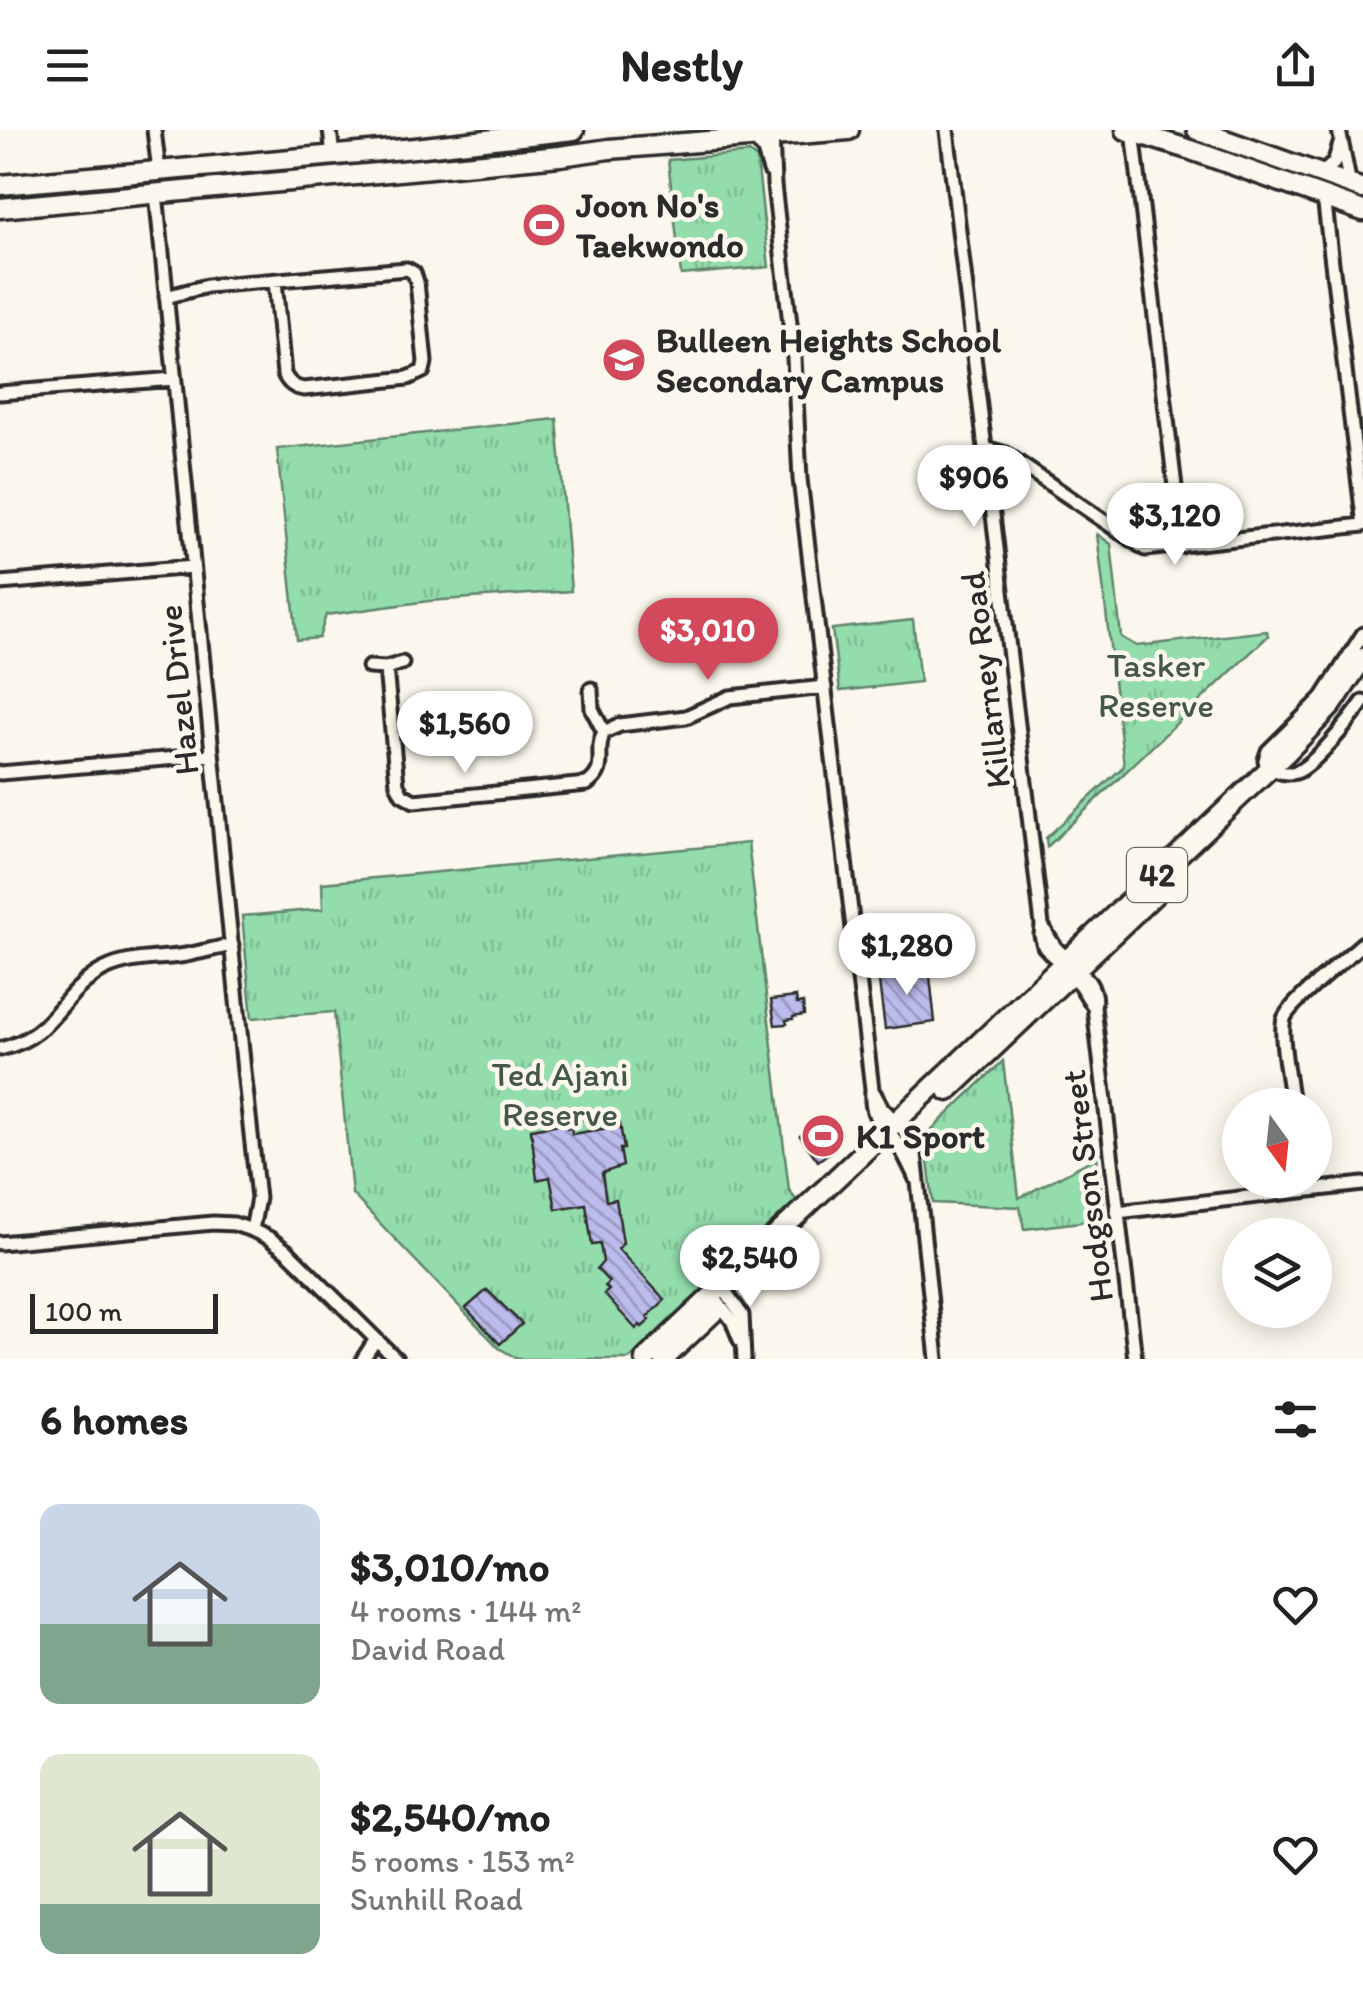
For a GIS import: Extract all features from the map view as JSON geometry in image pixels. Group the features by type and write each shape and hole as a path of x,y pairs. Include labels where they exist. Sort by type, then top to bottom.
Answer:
{"main road":[{"path":"0,185 574,130"},
{"path":"0,208 560,156 609,148 849,130"},
{"path":"1196,130 1356,187"},
{"path":"1130,131 1363,211"},
{"name":"42","path":"1276,771 1342,691 1363,658"},
{"name":"42","path":"664,1359 722,1297 896,1131 1338,716 1363,680"},
{"name":"42","path":"645,1359 722,1297"}],"street":[{"path":"154,130 159,171"},
{"path":"330,130 333,155"},
{"name":"Killarney Road","path":"947,130 1041,935 1044,946 1069,968"},
{"path":"1130,131 1182,546"},
{"path":"766,135 794,358 798,465 872,1089 896,1131 916,1179 937,1359"},
{"path":"766,135 774,185"},
{"path":"1320,174 1338,158 1340,135"},
{"path":"1340,135 1356,187"},
{"name":"Hazel Drive","path":"156,193 255,1180 248,1228"},
{"path":"985,448 1006,454 1150,550 1363,522 1324,197"},
{"path":"166,297 207,286 402,269 412,271 417,282 423,371 408,378 295,387 284,374 275,281"},
{"path":"165,281 207,286"},
{"path":"0,393 174,379"},
{"path":"988,469 1021,466"},
{"path":"0,584 193,567"},
{"path":"1363,634 1322,698 1268,751 1265,760 1276,771 1301,770 1339,733 1363,702"},
{"path":"369,667 386,668 402,663"},
{"path":"386,668 397,784 402,794 414,801 587,784 600,768 599,742 604,732 620,725 686,717 730,697 825,688"},
{"path":"591,689 592,709 604,732"},
{"path":"0,773 212,755"},
{"path":"1290,1088 1284,1018 1363,943"},
{"path":"0,1049 36,1033 80,987 104,970 132,960 232,951"},
{"name":"Hodgson Street","path":"1069,968 1094,990 1096,1000 1135,1359"},
{"path":"1332,1185 1363,1184"},
{"path":"1117,1212 1222,1197"},
{"path":"0,1243 190,1224 224,1223 248,1228 288,1252 396,1359"},
{"path":"722,1297 742,1315 744,1354"},
{"path":"363,1359 380,1344"},
{"path":"371,1359 380,1344"}],"green space":[{"path":"749,153 757,159 769,267 681,275 668,160"},
{"path":"557,419 571,591 429,601 326,615 319,638 297,640 277,449"},
{"name":"Tasker Reserve","path":"1097,534 1111,544 1121,637 1137,646 1267,631 1268,636 1047,847 1046,838 1124,766"},
{"path":"913,620 920,682 840,691 832,629"},
{"name":"Ted Ajani Reserve","path":"748,843 789,1190 796,1200 629,1359 518,1359 499,1348 352,1194 334,1012 252,1018 242,916 323,909 322,883"},
{"path":"1003,1061 1019,1198 1097,1157 1105,1219 1024,1229 1020,1207 933,1203 925,1136"}],"building":[{"path":"929,968 935,1022 885,1029 878,974"},
{"path":"796,997 797,1004 803,1003 804,1015 775,1025 771,1000"},
{"path":"566,1123 572,1134 620,1124 623,1166 602,1173 606,1201 616,1199 623,1243 618,1249 665,1300 642,1327 636,1329 604,1294 609,1290 605,1286 609,1282 597,1269 603,1262 600,1244 592,1245 586,1204 556,1209 550,1177 537,1180 531,1129"},
{"path":"815,1124 834,1149 818,1161 800,1136"},
{"path":"487,1290 522,1324 500,1344 466,1308"}],"place":[{"name":"Joon No's Taekwondo","path":"544,225"},
{"name":"Bulleen Heights School Secondary Campus","path":"624,360"},
{"name":"K1 Sport","path":"823,1136"}]}
